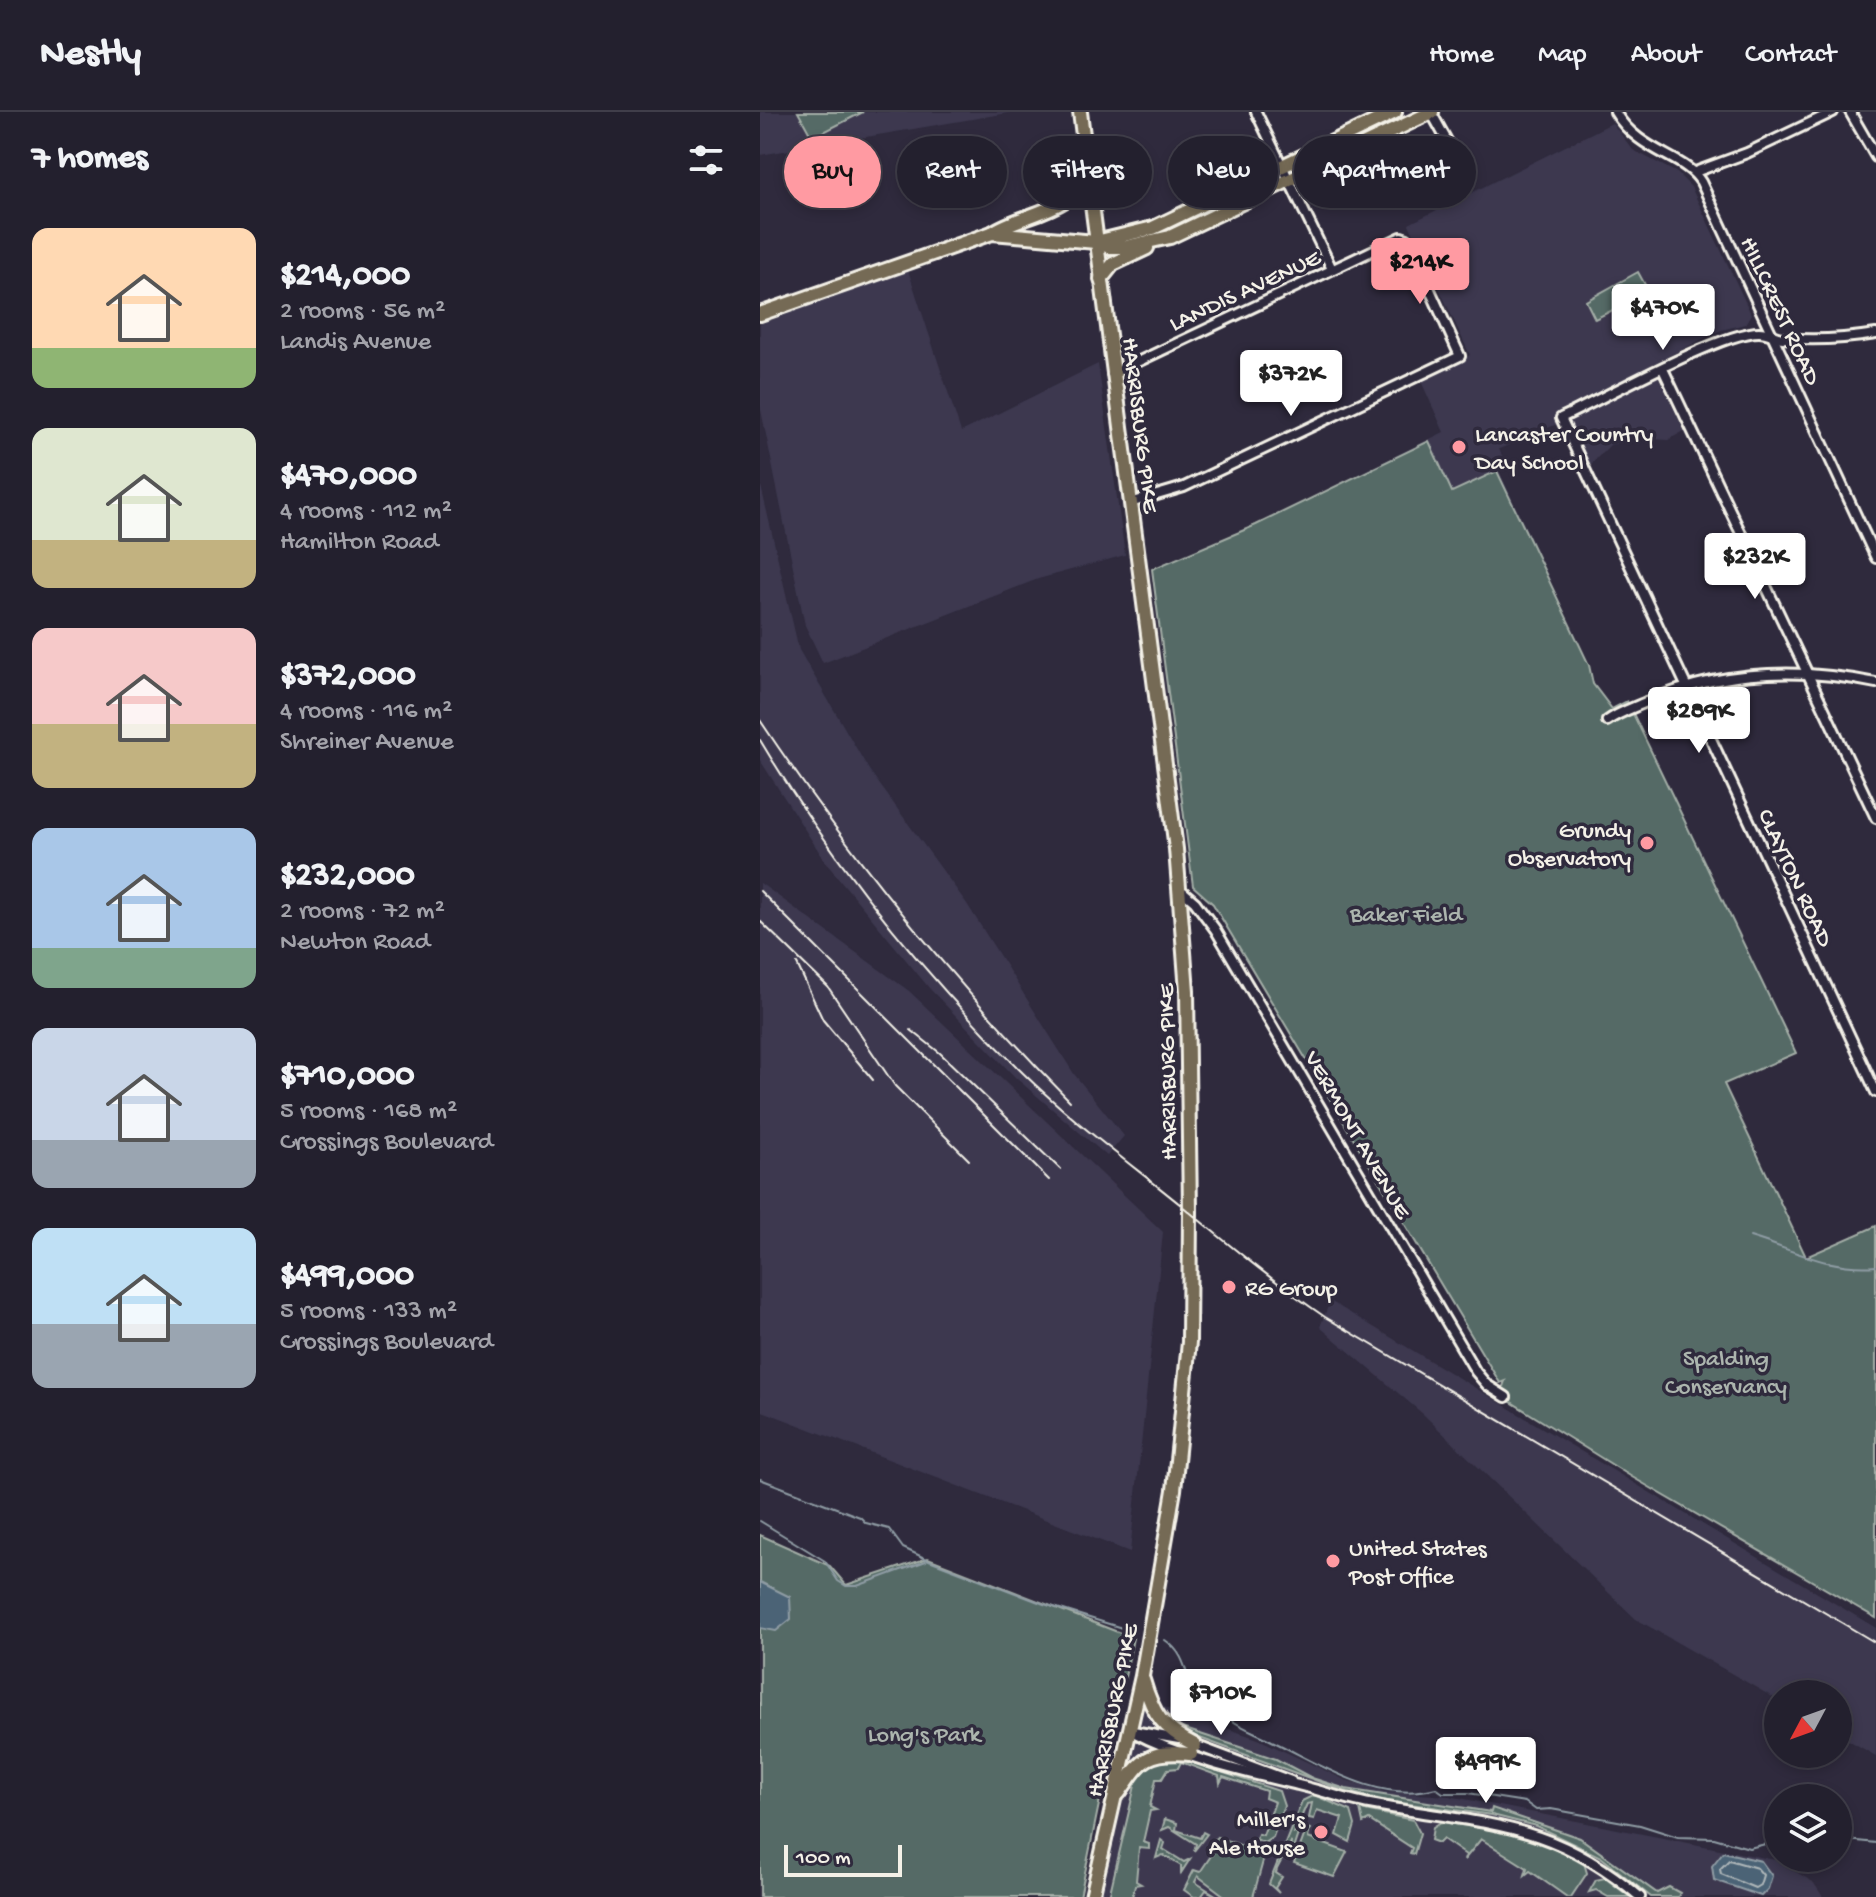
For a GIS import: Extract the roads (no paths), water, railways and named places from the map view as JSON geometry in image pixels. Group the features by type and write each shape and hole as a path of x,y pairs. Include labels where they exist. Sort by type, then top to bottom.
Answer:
{"main road":[{"name":"HARRISBURG PIKE","path":"1080,112 1083,136"},
{"path":"1096,242 1153,228 1395,112"},
{"path":"1101,279 1118,262 1432,112"},
{"path":"760,314 992,233 1047,208"},
{"name":"HARRISBURG PIKE","path":"1092,208 1180,889 1189,1048 1189,1342 1175,1479 1142,1676 1092,1897"},
{"path":"992,233 1096,242 1110,247 1125,247 1170,237"},
{"path":"1142,1676 1150,1703 1162,1726 1193,1750"},
{"path":"1115,1799 1146,1758 1159,1753 1193,1750"}],"street":[{"path":"1256,112 1332,269"},
{"path":"1432,112 1445,136"},
{"path":"1615,112 1626,130 1649,148 1695,172 1747,153 1833,112"},
{"path":"1850,112 1876,157"},
{"name":"HILLCREST ROAD","path":"1695,172 1876,558"},
{"name":"LANDIS AVENUE","path":"1112,374 1404,237 1460,356 1184,487 1130,503"},
{"path":"1876,334 1837,339 1760,332 1731,339 1663,369 1876,818"},
{"name":"CLAYTON ROAD","path":"1663,369 1561,418 1685,688 1872,1076 1876,1092"},
{"path":"1607,721 1685,688 1736,676 1807,673 1876,683"},
{"name":"VERMONT AVENUE","path":"1180,889 1199,906 1219,936 1476,1372 1487,1385 1506,1397"},
{"path":"1131,1731 1148,1731 1268,1781 1299,1785 1347,1800 1529,1831 1600,1864 1640,1897"}],"water":[{"path":"760,1582 790,1597 791,1619 776,1631 760,1628"},
{"path":"1723,1852 1761,1861 1764,1872 1772,1876 1768,1889 1761,1896 1714,1880 1712,1866"}],"waterway":[{"path":"1750,1237 1827,1262 1876,1266"},
{"path":"760,1479 860,1517 866,1523 889,1529 903,1548 929,1560 1044,1604 1135,1632"},
{"path":"760,1521 825,1561 838,1581 846,1586 857,1586 926,1561"},
{"path":"1165,1640 1178,1653 1189,1680 1219,1694 1228,1718 1351,1780 1393,1791 1414,1792 1436,1788 1443,1793 1468,1793 1525,1802 1536,1810 1551,1809 1640,1825 1678,1837 1714,1838 1749,1848 1764,1844"},
{"path":"1852,1840 1876,1843"}],"railway":[{"path":"760,720 867,870 906,918 985,1011 1070,1101"},
{"path":"760,740 849,873 915,956 1023,1073 1100,1141 1252,1263 1325,1317 1876,1643"},
{"path":"760,891 1049,1180"},
{"path":"760,921 828,987 895,1086 969,1160"},
{"path":"797,964 823,1020 873,1080"},
{"path":"911,1030 940,1053 1060,1169"}],"place":[{"name":"Lancaster Country Day School","path":"1459,447"},
{"name":"Grundy Observatory","path":"1647,843"},
{"name":"RG Group","path":"1229,1287"},
{"name":"United States Post Office","path":"1333,1561"},
{"name":"Miller's Ale House","path":"1321,1832"}],"park label":[{"name":"Baker Field","path":"1406,913"},
{"name":"Spalding Conservancy","path":"1726,1371"},
{"name":"Long's Park","path":"924,1733"}]}
